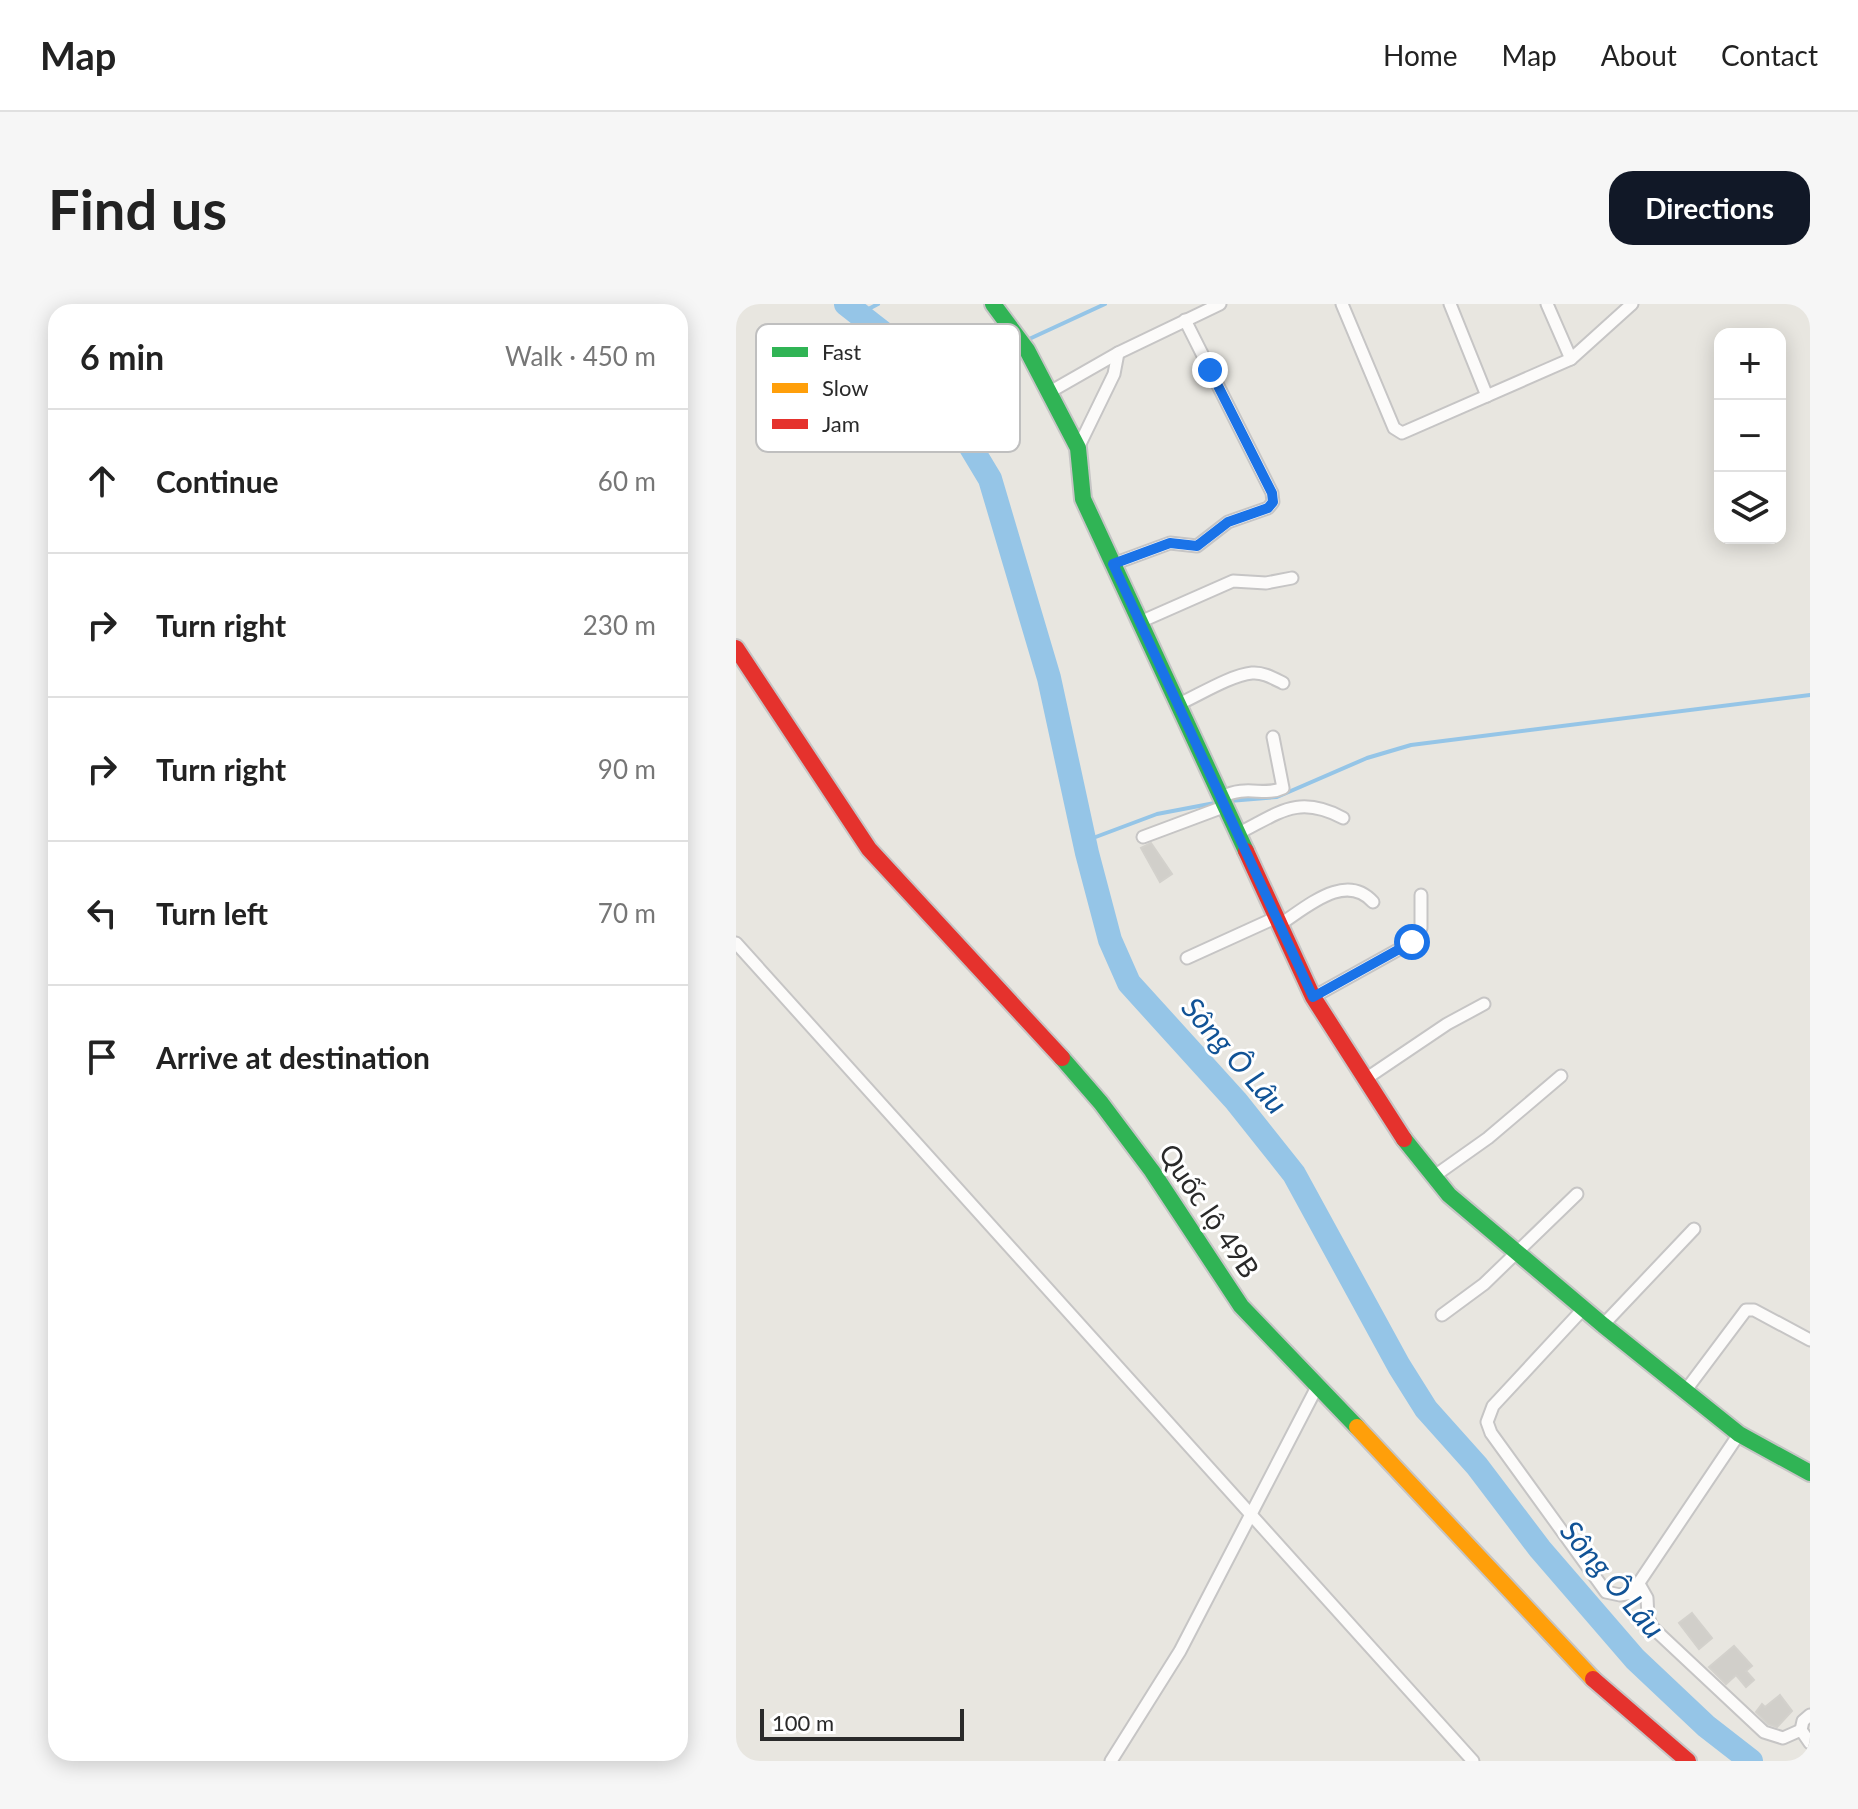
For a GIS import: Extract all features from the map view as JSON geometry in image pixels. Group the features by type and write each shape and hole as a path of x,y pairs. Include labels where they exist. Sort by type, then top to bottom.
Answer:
{"street":[{"path":"1342,304 1394,428 1407,432 1571,359 1632,304"},
{"path":"1450,304 1487,396"},
{"path":"1547,304 1571,359"},
{"path":"999,305 1011,324"},
{"path":"1048,393 1213,305"},
{"path":"1113,564 1170,543 1197,546 1228,522 1268,508 1273,502 1272,493 1185,320"},
{"path":"1020,339 1078,448 1083,499 1277,921 1313,997 1364,1080 1449,1195 1739,1434 1809,1470"},
{"path":"1078,448 1114,374 1118,353"},
{"path":"1140,622 1237,580 1266,583 1292,578"},
{"name":"Quốc lộ 49B","path":"736,648 869,849 1023,1013 1101,1103 1170,1197 1241,1306 1585,1672 1688,1761"},
{"path":"1179,704 1242,675 1267,675 1283,683"},
{"path":"1143,837 1224,801 1238,789 1276,791 1283,788 1273,737"},
{"path":"1239,833 1300,805 1313,806 1343,818"},
{"path":"1187,958 1277,921 1339,890 1359,890 1373,902"},
{"path":"1313,997 1412,942 1421,928 1421,895"},
{"path":"736,943 1473,1761"},
{"path":"1364,1080 1447,1024 1484,1004"},
{"path":"1433,1177 1488,1138 1561,1076"},
{"path":"1442,1315 1484,1284 1577,1194"},
{"path":"1603,1325 1694,1229"},
{"path":"1584,1308 1493,1406 1488,1414 1488,1428 1606,1592 1627,1595 1639,1584 1739,1434"},
{"path":"1686,1390 1746,1310 1754,1310 1810,1340"},
{"path":"1111,1761 1180,1651 1318,1385"},
{"path":"1639,1584 1647,1598 1652,1627 1764,1732 1783,1738 1801,1730"},
{"path":"1810,1715 1803,1721 1801,1730 1810,1743"}],"building":[{"path":"1151,843 1172,874 1160,882 1141,848"},
{"path":"1692,1613 1712,1638 1699,1649 1679,1623"},
{"path":"1734,1646 1752,1666 1746,1671 1754,1680 1746,1687 1736,1675 1726,1684 1709,1667"},
{"path":"1780,1695 1792,1711 1777,1727 1768,1724 1756,1712 1762,1704 1765,1707"}],"waterway":[{"name":"Sông Ô Lâu","path":"846,304 872,324"},
{"path":"859,314 878,304"},
{"path":"1027,340 1105,304"},
{"name":"Sông Ô Lâu","path":"974,452 990,479 1049,678 1087,853 1110,940 1129,983 1236,1101 1294,1174 1399,1366 1426,1409 1477,1466 1540,1549 1635,1659 1706,1726 1751,1761"},
{"path":"1229,801 1277,797 1367,758 1411,745 1810,695"},
{"path":"1085,841 1157,814 1220,802"}],"traffic: fast":[{"path":"993,304 1008,324"},
{"path":"1020,341 1078,448 1083,499 1246,851"},
{"path":"1062,1058 1101,1103 1152,1171 1241,1306 1357,1427"},
{"path":"1404,1139 1449,1195 1603,1325 1739,1434 1810,1473"}],"traffic: slow":[{"path":"1357,1427 1593,1679"}],"traffic: jam":[{"path":"736,648 869,849 1062,1058"},
{"path":"1246,851 1313,997 1404,1139"},
{"path":"1593,1679 1688,1761"}],"route":[{"path":"1210,370 1272,493 1273,502 1268,508 1228,522 1197,546 1170,543 1113,564 1313,997 1412,942"}]}
